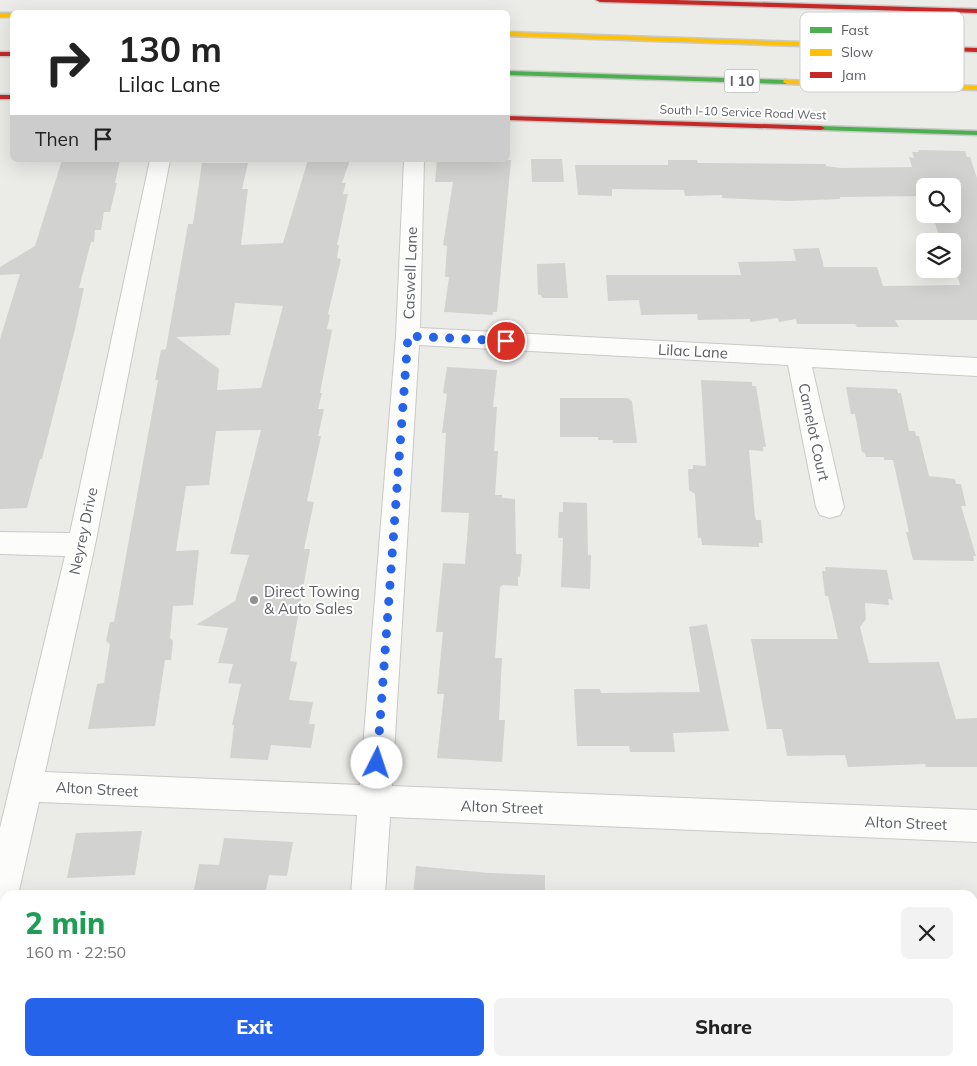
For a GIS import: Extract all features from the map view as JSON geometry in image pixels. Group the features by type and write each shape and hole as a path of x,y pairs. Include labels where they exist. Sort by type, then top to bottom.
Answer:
{"main road":[{"path":"600,0 940,5 977,11"},
{"path":"510,34 800,43"},
{"path":"964,44 977,44"},
{"path":"964,49 977,50"},
{"name":"I 10","path":"510,72 800,82"},
{"name":"I 10","path":"964,88 977,88"},
{"name":"South I-10 Service Road West","path":"510,118 977,133"}],"street":[{"name":"Neyrey Drive","path":"2,890 81,545 160,162"},
{"name":"Caswell Lane","path":"368,890 408,336 414,162"},
{"name":"Lilac Lane","path":"408,336 977,367"},
{"name":"Camelot Court","path":"798,357 830,507"},
{"path":"0,543 81,545"},
{"name":"Alton Street","path":"27,786 977,826"}],"building":[{"path":"918,150 965,151 967,157 970,157 977,178 977,320 895,320 899,327 857,327 855,324 797,324 796,319 779,322 778,318 750,322 750,319 698,320 697,314 641,315 639,300 608,301 606,275 741,275 738,262 796,261 793,249 819,248 824,267 877,267 883,286 960,285 958,278 961,278 961,233 938,233 935,223 961,223 961,178 916,178 916,196 840,197 840,199 789,201 722,198 722,195 685,196 684,190 612,189 612,196 578,195 575,165 668,165 668,160 697,160 698,163 826,164 826,166 841,168 912,167 909,157 914,158 912,152 919,152"},
{"path":"531,159 562,159 564,182 532,182"},
{"path":"511,160 497,312 493,312 493,315 444,312 449,277 445,277 447,246 443,245 453,182 435,182 437,162 510,162"},
{"path":"61,162 120,162 110,212 104,212 101,230 95,230 94,242 91,242 79,288 84,288 75,329 42,459 40,459 27,508 0,509 0,339 20,274 0,275 0,267 35,246"},
{"path":"307,162 349,162 342,183 346,183 343,194 348,194 337,245 339,245 337,258 341,259 328,314 330,315 327,329 332,330 318,409 324,409 318,436 321,436 307,501 314,502 304,549 310,549 290,661 297,662 289,700 313,702 309,724 315,724 311,748 271,745 268,760 230,758 234,725 232,725 241,684 228,683 233,664 218,663 228,628 196,625 235,601 249,555 230,554 261,430 216,431 209,485 186,486 176,551 199,550 193,605 173,606 170,638 173,641 171,660 165,660 155,726 88,729 97,684 104,683 110,644 106,641 110,622 114,622 158,380 155,380 161,350 166,349 188,224 193,224 202,163 248,163 242,189 248,189 241,245 283,243","holes":["235,303 283,306 261,388 217,390 219,369 176,337 230,335"]},
{"path":"565,263 568,298 542,298 541,295 538,295 537,264"},
{"path":"447,367 497,370 493,407 497,407 494,451 498,451 495,495 502,495 502,498 515,499 516,554 522,554 520,577 518,576 518,586 503,585 500,587 495,658 502,658 499,720 505,720 502,762 437,758 444,694 437,694 443,632 436,632 443,563 465,564 469,513 441,512 446,433 442,433 447,394 443,393"},
{"path":"701,380 752,382 752,386 756,386 766,447 763,447 763,451 749,450 755,516 756,520 761,520 763,543 759,543 759,547 702,545 701,538 698,538 695,494 689,490 688,469 693,469 693,465 706,466"},
{"path":"846,387 897,389 898,393 901,393 909,431 915,431 916,436 919,436 929,476 955,479 956,484 961,484 966,506 961,506 976,556 973,556 974,561 913,560 906,532 909,532 893,460 884,460 884,457 866,457 865,453 862,452 855,414 851,414"},
{"path":"560,398 627,398 632,401 637,443 613,443 613,440 598,440 598,437 560,437"},
{"path":"563,502 587,503 588,555 591,555 590,589 561,587 563,538 558,538 559,512 563,512"},
{"path":"825,567 887,570 893,600 888,599 889,605 865,603 866,619 860,627 869,663 939,662 956,719 977,718 977,767 926,767 925,764 848,767 845,755 787,756 782,729 767,729 751,639 838,639 828,596 825,596 822,571 826,571"},
{"path":"707,624 729,731 673,733 675,752 630,752 629,746 577,746 574,689 600,689 601,693 700,692 689,627"},
{"path":"142,831 135,875 67,878 76,833"},
{"path":"224,838 293,842 287,876 269,875 266,890 194,890 199,864 219,865"},
{"path":"416,866 488,873 545,875 545,890 414,890"}],"traffic: fast":[{"path":"510,73 787,82"},
{"path":"821,128 977,133"}],"traffic: slow":[{"path":"0,15 10,15"},
{"path":"510,34 800,44"},
{"path":"787,82 800,82"},
{"path":"964,88 977,88"}],"traffic: jam":[{"path":"600,0 977,11"},
{"path":"964,50 977,50"},
{"path":"0,54 10,54"},
{"path":"0,97 10,97"},
{"path":"510,118 821,128"}],"place":[{"name":"Direct Towing & Auto Sales","path":"254,600"}],"route":[{"path":"377,763 408,336 506,341"}]}
